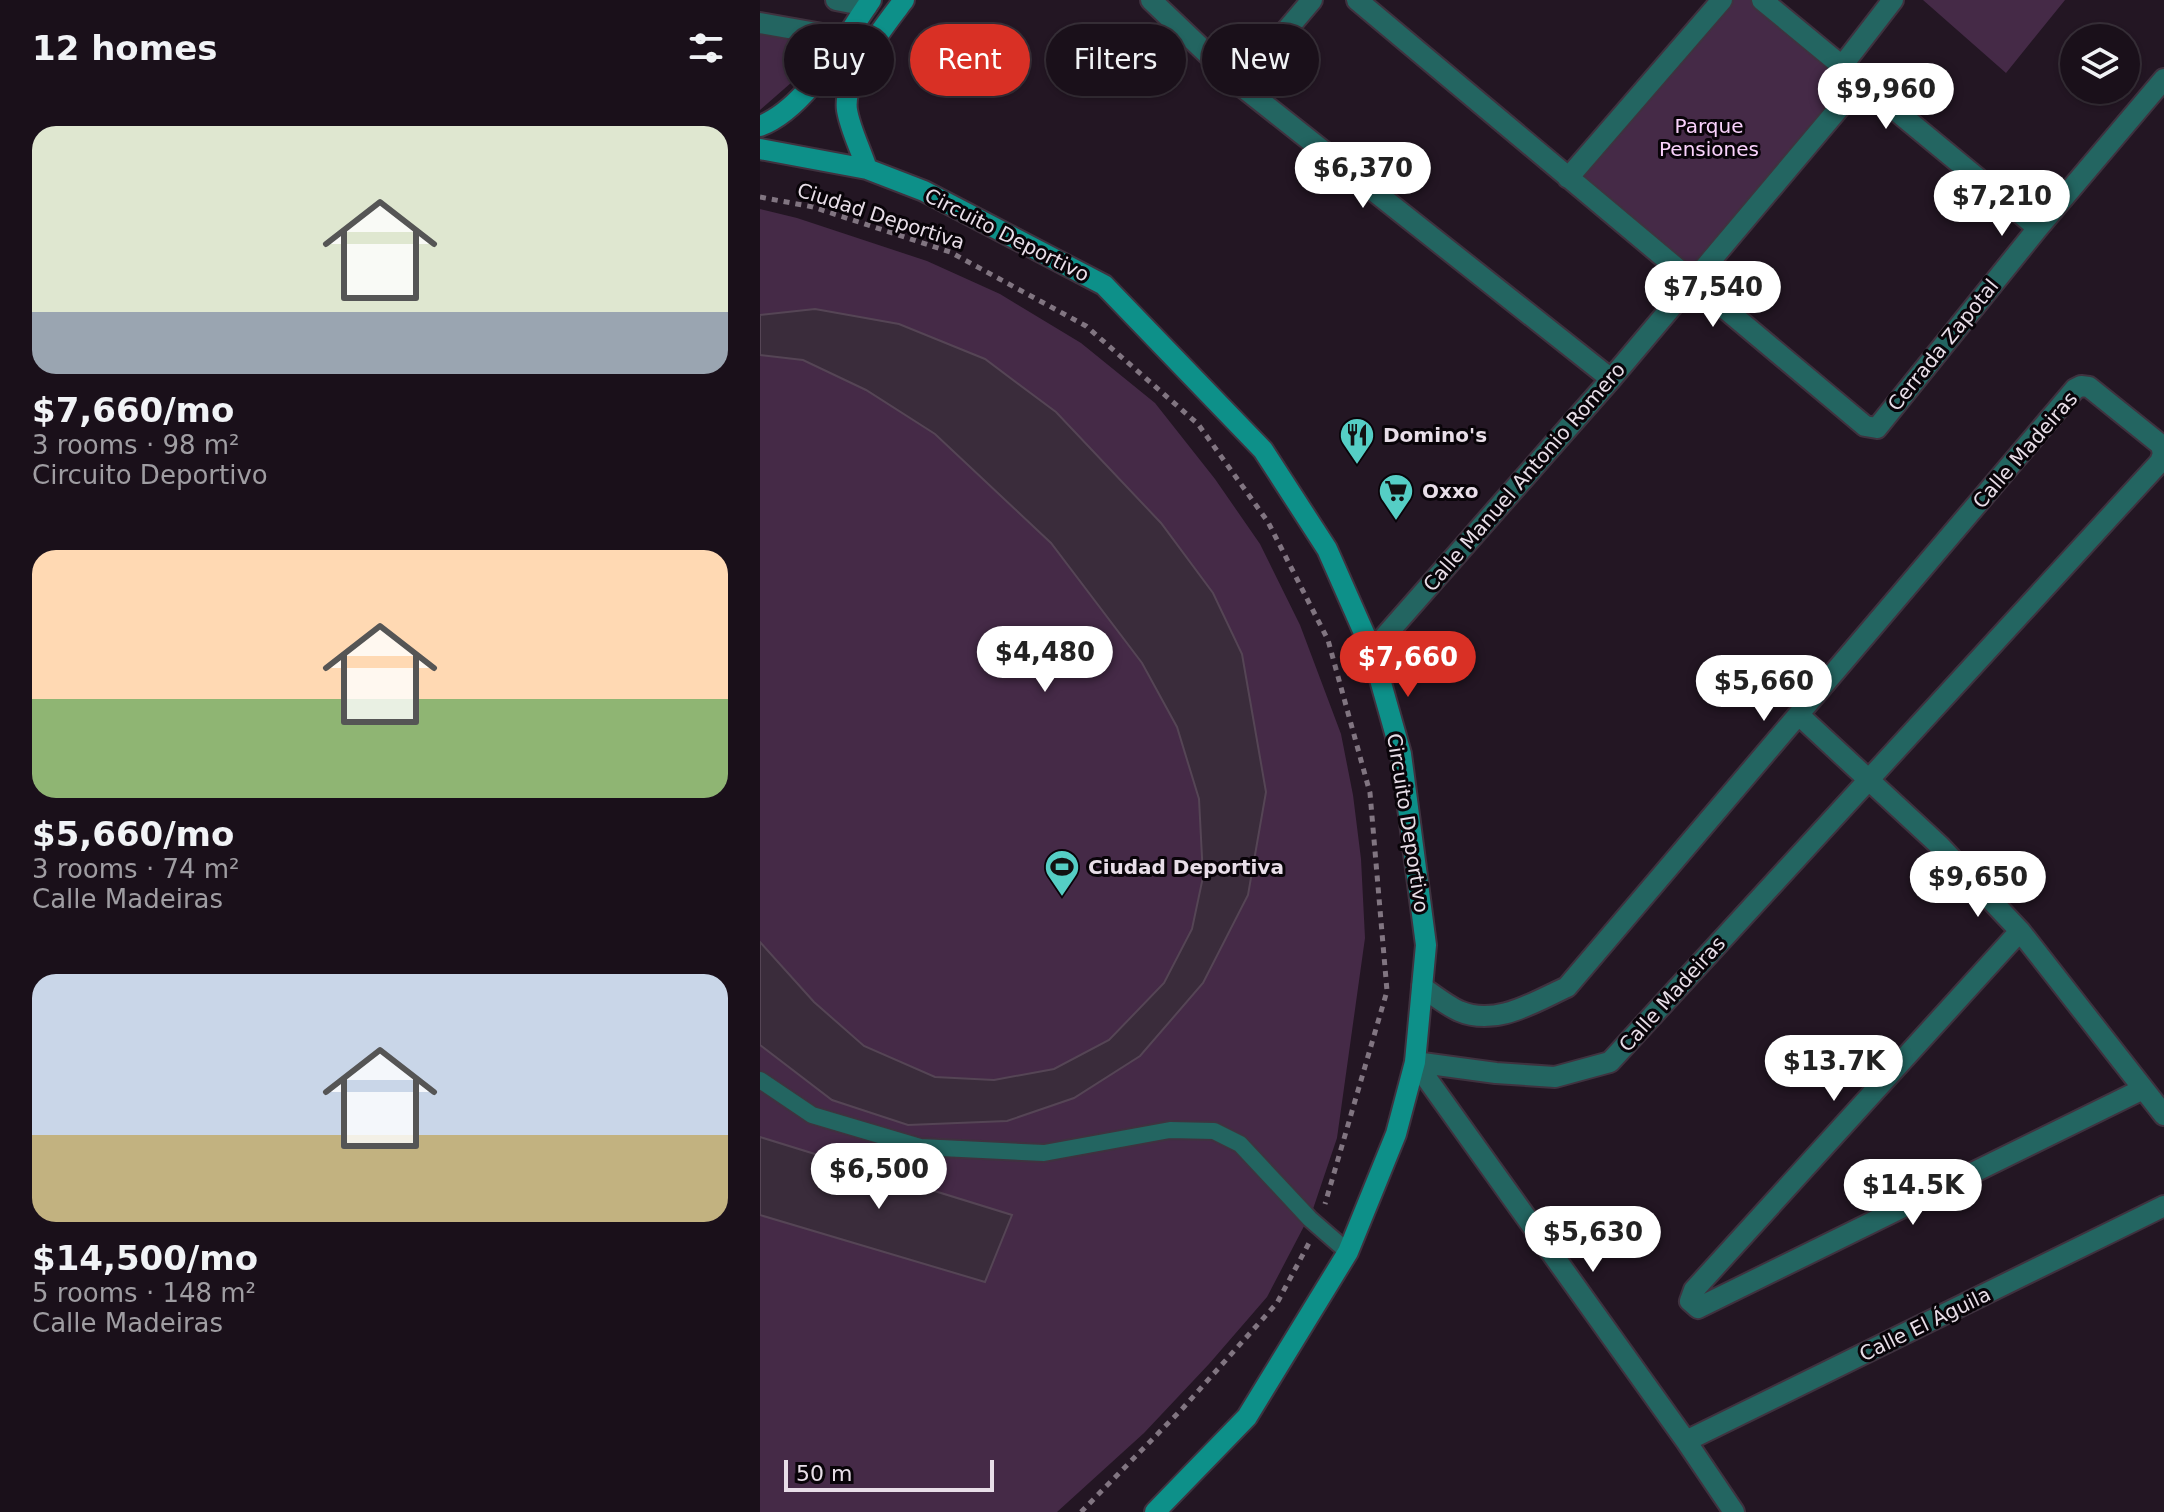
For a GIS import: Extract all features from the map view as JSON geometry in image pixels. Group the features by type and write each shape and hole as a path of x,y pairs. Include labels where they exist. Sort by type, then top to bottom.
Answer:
{"main road":[{"path":"867,169 846,107 852,80 870,46 904,0"},
{"path":"855,24 869,3"},
{"path":"760,126 777,119 801,96"},
{"name":"Circuito Deportivo","path":"760,149 867,169 924,191 1104,285 1263,450 1327,549 1372,651 1401,754 1426,945 1415,1062 1396,1134 1348,1252 1247,1417 1155,1512"}],"street":[{"path":"836,0 869,3"},
{"path":"1151,0 1202,49"},
{"path":"1292,24 1312,0"},
{"path":"1357,0 1691,282"},
{"path":"1568,178 1722,0"},
{"path":"1762,0 2038,228"},
{"path":"1842,66 1893,0"},
{"path":"760,23 784,27"},
{"name":"Cerrada Zapotal","path":"1691,282 1865,426 1877,428 2038,228 2164,79"},
{"name":"Calle Manuel Antonio Romero","path":"1372,651 1611,379 1861,82"},
{"path":"1254,96 1611,379"},
{"name":"Calle Madeiras","path":"1415,1062 1555,1077 1610,1062 2160,462 2163,454 2161,445 2089,387 2075,389 1567,987 1516,1011 1492,1016 1461,1012 1422,987"},
{"path":"1800,716 1940,846 2020,931 2164,1115"},
{"path":"2020,931 1694,1290 1690,1301 1698,1308 2143,1089"},
{"path":"1415,1062 1734,1512"},
{"name":"Calle El Águila","path":"1686,1441 2164,1206"}],"lane":[{"path":"760,1080 812,1115 920,1147 1044,1153 1170,1130 1214,1131 1240,1144 1318,1226 1348,1252"}],"path":[{"name":"Ciudad Deportiva","path":"760,197 813,207 950,252 1086,326 1198,424 1268,522 1328,640 1370,793 1387,991 1318,1226 1277,1303 1183,1408 1081,1512"}],"green space":[{"name":"Parque Pensiones","path":"1722,0 1762,0 1861,82 1691,282 1568,178"},
{"path":"1923,0 2065,0 2006,73"},
{"path":"760,32 784,36 784,89 760,110"},
{"name":"Ciudad Deportiva","path":"760,209 797,218 927,261 1000,294 1081,343 1155,403 1215,479 1260,544 1300,625 1341,734 1361,859 1365,938 1337,1138 1313,1209 1267,1297 1144,1433 1057,1512 760,1512"}],"building":[{"path":"815,309 899,324 985,359 1056,412 1161,523 1213,593 1242,654 1266,792 1248,895 1203,983 1140,1056 1074,1098 1007,1121 908,1125 832,1100 760,1045 760,942 814,1002 864,1046 935,1077 994,1080 1054,1069 1109,1040 1164,983 1192,929 1203,877 1199,799 1177,727 1142,663 1051,543 935,434 866,390 803,360 760,355 760,315"},
{"path":"760,1137 1012,1215 985,1282 760,1215"}],"place":[{"name":"Domino's","path":"1357,466"},
{"name":"Oxxo","path":"1396,522"},
{"name":"Ciudad Deportiva","path":"1062,898"}]}
